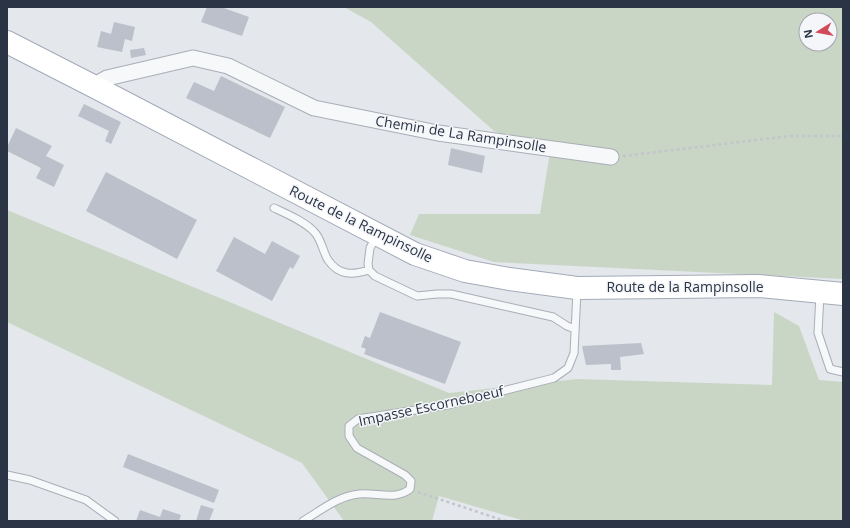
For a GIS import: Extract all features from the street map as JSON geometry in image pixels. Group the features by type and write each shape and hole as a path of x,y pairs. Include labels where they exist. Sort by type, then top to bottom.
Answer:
{"main road":[{"name":"Route de la Rampinsolle","path":"7,42 377,235 415,254 465,271 509,279 577,288 759,286 843,294"}],"street":[{"name":"Chemin de La Rampinsolle","path":"93,86 107,78 193,58 228,66 314,108 438,133 611,157"}],"lane":[{"path":"274,208 302,222 316,233 328,260 334,267 342,272 351,274 370,270"},
{"path":"377,235 370,248 368,264 370,270 375,276 417,296 451,294 553,317 575,329"},
{"name":"Impasse Escorneboeuf","path":"410,489 411,481 405,475 357,448 349,436 349,426 358,419 448,405 554,378 568,368 574,353 577,288"},
{"path":"820,291 818,333 830,369 843,372"},
{"path":"7,476 30,480 86,500 115,521"},
{"path":"303,521 339,500 359,494 398,495 410,489"}],"path":[{"path":"611,157 790,136 843,136"},
{"path":"410,489 505,521"}],"green space":[{"path":"344,7 843,7 843,279 494,262 410,235 419,214 540,214 550,152 494,131 371,22"},
{"path":"7,210 449,393 577,379 772,385 774,312 799,326 819,380 843,382 843,521 525,521 439,496 432,521 344,521 302,463 7,322"}],"building":[{"path":"207,7 221,7 249,17 242,36 201,22"},
{"path":"114,22 135,27 132,41 125,39 122,52 97,47 101,31 111,34"},
{"path":"144,48 146,55 131,58 130,50"},
{"path":"221,76 285,107 270,138 186,98 194,82 214,91"},
{"path":"84,104 121,122 111,144 105,141 109,131 78,116"},
{"path":"16,128 52,146 46,156 64,165 54,187 36,178 41,168 7,151 7,147"},
{"path":"451,148 485,156 482,173 448,165"},
{"path":"106,172 197,220 177,259 86,211"},
{"path":"234,237 265,254 272,241 300,256 293,269 290,267 272,301 216,271"},
{"path":"380,312 461,342 445,384 364,354 366,349 361,347 365,336 370,338"},
{"path":"641,343 644,354 620,357 621,370 611,370 611,364 586,365 582,346"},
{"path":"128,454 219,490 214,503 123,467"},
{"path":"201,505 214,509 209,521 196,521"},
{"path":"163,509 181,515 179,521 136,521 140,510 160,517"}]}
